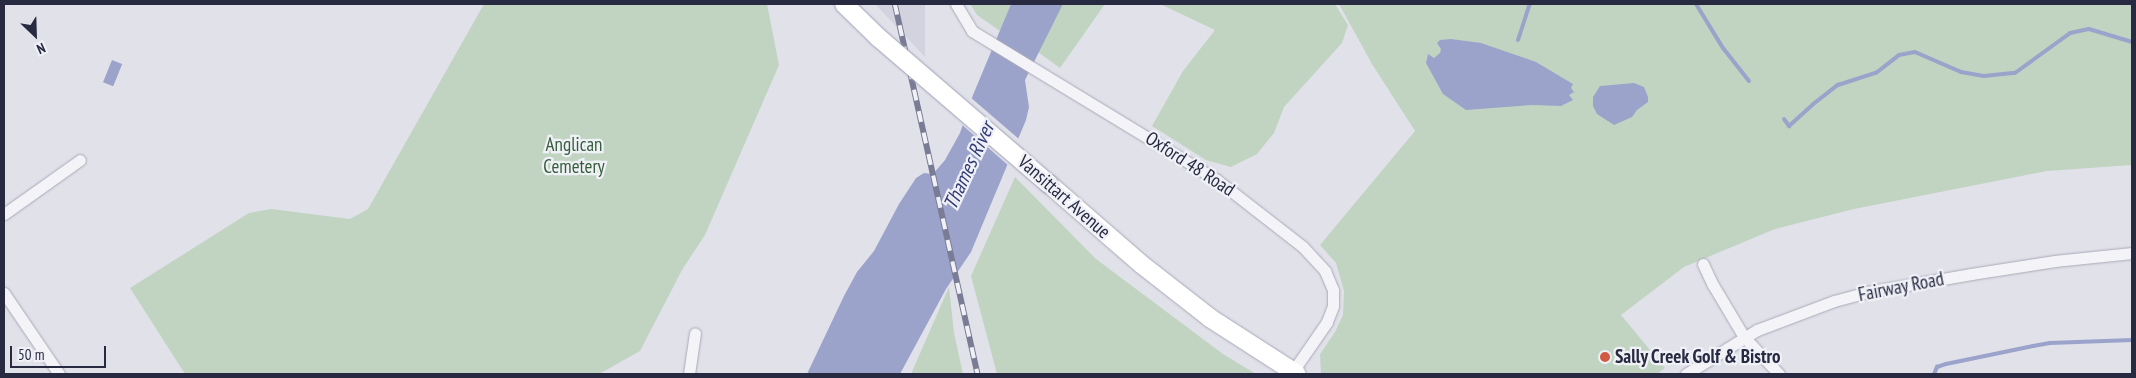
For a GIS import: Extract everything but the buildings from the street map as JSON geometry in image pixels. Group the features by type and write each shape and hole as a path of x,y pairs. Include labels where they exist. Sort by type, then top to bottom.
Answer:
{"main road":[{"name":"Vansittart Avenue","path":"844,4 879,38 1141,264 1210,318 1295,373"}],"street":[{"name":"Oxford 48 Road","path":"956,4 968,26 982,38 1217,180 1303,247 1325,271 1333,290 1333,306 1328,322 1295,373"},
{"path":"4,214 80,160"},
{"name":"Fairway Road","path":"1686,374 1744,337 1803,311 1867,292 2033,265 2132,253"},
{"path":"1703,264 1744,337 1779,374"},
{"path":"4,293 59,374"},
{"path":"689,374 696,333"}],"shaded area":[{"path":"875,4 925,4 925,57"}],"green space":[{"name":"Anglican Cemetery","path":"484,4 767,4 779,65 705,235 682,270 640,351 599,374 185,374 130,288 249,213 271,209 350,219 368,209"},
{"path":"970,4 1011,4 1000,31 977,15"},
{"path":"1063,4 1105,4 1060,68 1038,52"},
{"path":"1160,4 1335,4 1348,25 1342,43 1284,107 1274,133 1257,154 1231,167 1206,160 1152,126 1183,71 1215,30"},
{"path":"1339,4 2132,4 2132,165 2047,171 1854,209 1775,229 1684,267 1621,315 1665,368 1657,374 1321,374 1320,354 1335,332 1343,315 1344,291 1336,263 1320,245 1415,131 1372,64"},
{"path":"1015,177 1096,259 1223,354 1256,374 997,374 971,276"},
{"path":"949,287 954,333 963,374 911,374"}],"water":[{"name":"Thames River","path":"1011,4 1063,4 1025,80 1029,107 1026,120 971,252 946,289 900,374 807,374 844,296 857,272 874,251 899,204 916,178 924,173 933,174 945,160 960,133 973,95"},
{"path":"1451,39 1481,43 1536,62 1573,84 1571,88 1574,92 1569,95 1573,100 1561,106 1532,105 1466,110 1443,94 1426,63 1428,54 1434,58 1440,53 1441,49 1437,43 1440,40"},
{"path":"112,60 122,64 113,86 103,82"},
{"path":"1634,83 1644,87 1648,102 1637,110 1632,117 1614,125 1597,114 1593,106 1593,97 1600,86"}],"pier":[{"path":"970,97 1020,140 1009,166 961,124"}],"waterway":[{"path":"1518,40 1530,4"},
{"path":"1696,4 1723,48 1749,81"},
{"path":"1784,119 1789,126 1838,85 1876,73 1899,55 1915,52 1961,72 1984,76 2015,73 2070,33 2089,29 2132,42"},
{"path":"1934,374 1937,367 1946,364 2050,343 2132,340"}],"railway":[{"path":"895,4 978,374"}],"place":[{"name":"Sally Creek Golf & Bistro","path":"1605,357"}]}
